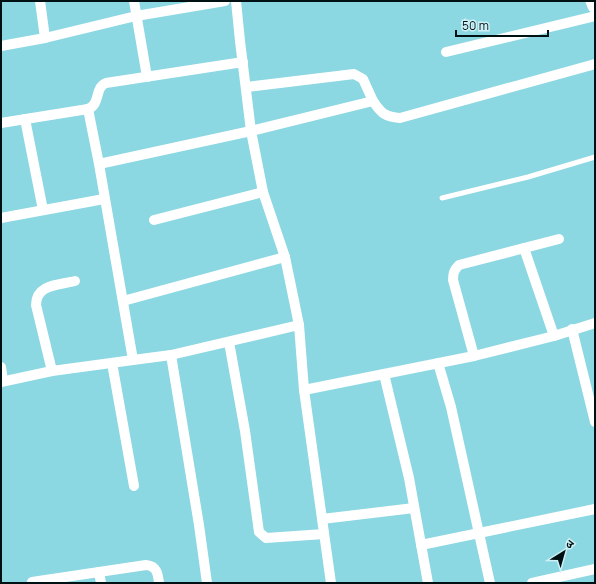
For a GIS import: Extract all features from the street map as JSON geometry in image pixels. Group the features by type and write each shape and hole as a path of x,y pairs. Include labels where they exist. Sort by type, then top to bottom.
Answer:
{"street":[{"path":"40,1 45,38"},
{"path":"134,1 147,76"},
{"path":"1,46 45,38 136,16 225,1"},
{"path":"236,1 251,131 263,192 285,257 299,326 304,390 331,583"},
{"path":"593,1 595,6"},
{"path":"446,52 595,16"},
{"path":"1,123 88,109 93,107 96,103 102,84 243,62"},
{"path":"247,87 354,74 363,79 373,101 380,111 386,116 400,118 595,64"},
{"path":"98,164 251,131 373,101"},
{"path":"88,109 133,360"},
{"path":"25,119 43,210"},
{"path":"154,220 263,192"},
{"path":"1,218 104,199"},
{"path":"474,356 453,280 455,269 459,265 559,239"},
{"path":"524,248 554,336"},
{"path":"123,301 285,257"},
{"path":"52,371 36,304 36,297 44,288 75,281"},
{"path":"304,390 474,356 554,336 572,329 595,323"},
{"path":"1,367 2,382 52,371 171,355 299,326"},
{"path":"572,329 595,422"},
{"path":"229,342 260,532 266,538 324,534"},
{"path":"171,355 207,583"},
{"path":"112,363 134,486"},
{"path":"438,363 451,407 490,583"},
{"path":"384,374 409,478 428,583"},
{"path":"322,519 414,508"},
{"path":"421,545 595,509"},
{"path":"32,582 151,565 157,571 159,583"},
{"path":"532,583 595,569"},
{"path":"99,572 100,583"}],"lane":[{"path":"442,198 528,177 595,157"}]}
